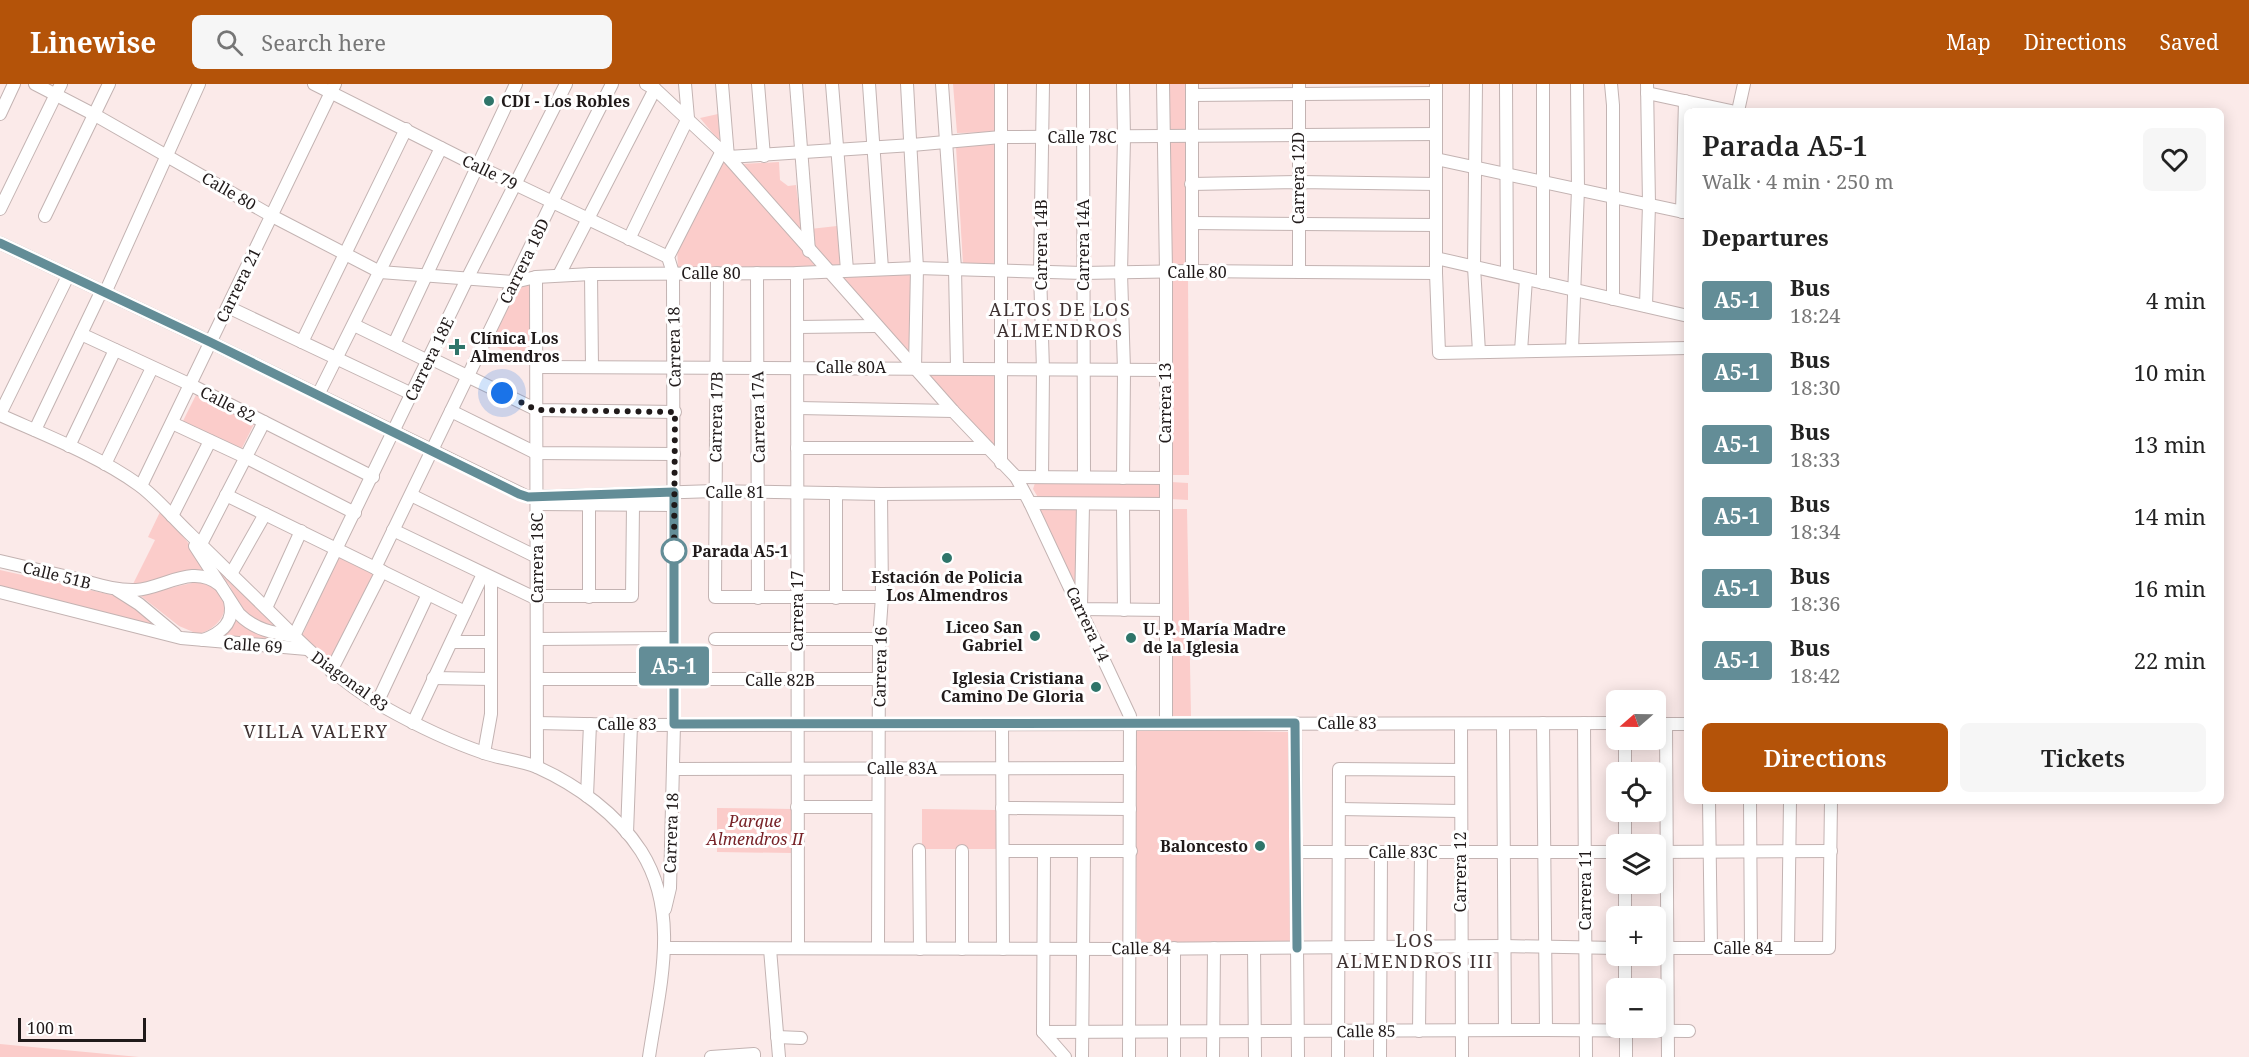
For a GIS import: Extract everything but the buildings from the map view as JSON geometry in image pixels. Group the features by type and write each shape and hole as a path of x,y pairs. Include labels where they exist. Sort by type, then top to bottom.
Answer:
{"street":[{"path":"0,114 14,84"},
{"name":"Calle 80","path":"35,84 58,89 95,115 272,216 380,272 513,282 559,275 797,273 917,268 1083,273 1192,271 1436,273"},
{"path":"45,216 109,84"},
{"path":"35,430 103,293 199,84"},
{"name":"Calle 79","path":"314,84 333,88 441,148 668,257"},
{"path":"394,344 516,84"},
{"name":"Carrera 18E","path":"294,636 468,277 566,84"},
{"name":"Carrera 18D","path":"331,671 378,569 393,530 467,375 612,84"},
{"path":"629,239 688,118 685,84"},
{"path":"668,257 725,154 722,84"},
{"path":"758,84 764,156"},
{"path":"796,84 809,251"},
{"path":"832,84 847,270"},
{"path":"869,84 882,269"},
{"path":"907,84 917,268 915,368"},
{"path":"942,84 955,269 957,368"},
{"path":"1001,84 1001,463"},
{"name":"Carrera 14B","path":"1042,477 1043,370 1040,272 1043,84"},
{"name":"Carrera 14A","path":"1083,84 1084,477"},
{"path":"1123,84 1121,273 1124,370 1123,478"},
{"name":"Carrera 13","path":"1163,84 1166,272 1166,723"},
{"path":"1476,84 1474,267 1479,352"},
{"path":"1494,84 1506,85 1507,274"},
{"path":"1543,84 1543,283"},
{"path":"1572,350 1578,189 1577,84"},
{"path":"1611,84 1613,105 1613,299"},
{"path":"1739,108 1744,84"},
{"path":"559,275 589,220 651,86"},
{"name":"Carrera 14","path":"651,86 725,154 876,326 1016,477 1027,498 1130,716 1129,1057"},
{"name":"Carrera 21","path":"141,486 333,88"},
{"path":"0,209 58,89"},
{"name":"Carrera 12D","path":"1299,89 1299,273"},
{"path":"1192,271 1192,90 1436,89 1436,273 1439,353 1684,348"},
{"path":"1646,306 1647,89 1715,108"},
{"path":"1685,101 1685,108"},
{"path":"302,342 406,129"},
{"name":"Calle 78C","path":"725,154 764,156 1001,137 1436,135"},
{"path":"318,395 441,148"},
{"path":"1436,159 1684,212"},
{"path":"1191,184 1298,182 1436,184"},
{"path":"1192,224 1436,225"},
{"name":"Calle 81","path":"0,243 210,342 519,494 537,500 633,505 715,491 797,491 1027,498 1083,504 1165,504"},
{"name":"Carrera 18","path":"664,917 670,888 674,724 674,273 668,257"},
{"path":"1436,258 1684,315"},
{"name":"Carrera 17B","path":"717,273 715,597 758,598"},
{"name":"Carrera 17A","path":"757,273 758,598"},
{"name":"Carrera 17","path":"797,273 798,948"},
{"path":"591,274 591,367"},
{"path":"0,415 68,276"},
{"name":"Carrera 18C","path":"536,277 537,767"},
{"path":"1521,351 1526,279"},
{"path":"228,307 412,394"},
{"path":"354,325 467,375 537,410 675,412"},
{"path":"798,327 876,326"},
{"name":"Calle 82","path":"81,334 189,384 373,477"},
{"path":"69,446 115,350"},
{"name":"Calle 80A","path":"537,367 1165,370"},
{"path":"105,464 152,368"},
{"path":"798,408 953,411"},
{"path":"451,411 536,453 674,454"},
{"name":"Diagonal 83","path":"0,415 105,464 141,486 307,649 331,671 377,703 444,738 484,753 537,767 565,781 609,814 641,851 651,869 664,917 665,948 649,1057"},
{"path":"201,544 264,422"},
{"path":"172,423 355,513"},
{"path":"210,441 176,521 239,614 252,625 294,636"},
{"path":"797,448 988,448"},
{"path":"1016,477 1165,478"},
{"path":"836,493 836,598"},
{"name":"Carrera 16","path":"878,948 879,639 882,597 880,494"},
{"path":"226,495 465,612"},
{"path":"411,495 537,557"},
{"name":"Calle 81","path":"537,500 674,499"},
{"path":"589,504 589,597"},
{"path":"1083,504 1081,609 1166,610"},
{"path":"393,530 537,598 632,596 633,505"},
{"path":"1123,505 1124,610"},
{"path":"231,574 265,514"},
{"path":"266,608 301,531"},
{"name":"Calle 51B","path":"0,561 113,588"},
{"path":"188,576 202,576 215,581 228,595 232,610 227,624 216,635 193,640 166,628 139,604 113,588 135,590 188,576"},
{"path":"412,723 465,612 487,576"},
{"path":"484,753 491,714 487,576"},
{"name":"Calle 69","path":"0,592 193,640 307,649"},
{"path":"377,703 428,594"},
{"path":"758,598 882,597"},
{"path":"537,639 674,638"},
{"path":"715,639 879,639"},
{"path":"452,642 490,642"},
{"path":"434,678 491,679"},
{"name":"Calle 82B","path":"537,679 879,679"},
{"name":"Calle 83","path":"537,723 631,725 1606,723"},
{"path":"1295,723 1298,1057"},
{"path":"1503,723 1505,1030"},
{"path":"1543,723 1546,1030"},
{"name":"Carrera 11","path":"1584,723 1586,1057"},
{"path":"587,796 590,724"},
{"path":"1002,724 1003,949"},
{"name":"Carrera 12","path":"1461,724 1462,1057"},
{"path":"1666,724 1684,724"},
{"path":"627,833 631,725"},
{"path":"1661,750 1661,834"},
{"name":"Calle 83A","path":"673,769 1130,768"},
{"path":"1338,1057 1339,769 1461,770"},
{"path":"1709,804 1711,948"},
{"path":"1750,804 1750,947"},
{"path":"1788,947 1790,804"},
{"path":"1666,852 1831,851 1832,804"},
{"path":"797,807 878,807"},
{"path":"1002,808 1130,809"},
{"path":"1339,809 1460,811"},
{"path":"919,850 920,949"},
{"path":"962,850 962,949"},
{"path":"1003,851 1131,851"},
{"path":"1044,851 1043,1032 1065,1057"},
{"path":"1082,1057 1084,851"},
{"name":"Calle 84","path":"1666,948 1829,948 1831,851"},
{"name":"Calle 83C","path":"1296,852 1606,852"},
{"path":"1380,1057 1381,852"},
{"path":"1419,1031 1421,852"},
{"name":"Calle 84","path":"665,948 1606,948"},
{"path":"1174,948 1174,1057"},
{"path":"1213,1057 1214,948"},
{"path":"1254,948 1255,1057"},
{"path":"770,949 779,1057"},
{"path":"1663,966 1668,1057"},
{"name":"Calle 85","path":"1043,1032 1606,1030"},
{"name":"Calle 85","path":"1668,1031 1689,1031"},
{"path":"777,1037 801,1038"},
{"path":"1626,1038 1626,1057"},
{"path":"711,1057 754,1055"}],"green space":[{"path":"953,84 998,84 999,132 957,133"},
{"path":"1169,84 1187,84 1187,132 1169,131"},
{"path":"718,114 720,142 700,118"},
{"path":"1169,141 1187,141 1188,267 1170,266"},
{"path":"998,142 996,264 963,264 956,147"},
{"path":"721,156 817,268 678,269 677,246"},
{"path":"779,162 780,180 788,186 796,185 802,233 741,164"},
{"path":"837,226 841,266 832,266 811,243 810,229"},
{"path":"840,275 913,275 911,357"},
{"path":"1171,275 1188,275 1189,475 1170,475"},
{"path":"532,282 533,364 488,343 515,286"},
{"path":"925,372 998,374 998,450"},
{"path":"197,393 255,422 240,452 182,423"},
{"path":"1171,482 1188,483 1188,500 1170,499"},
{"path":"1035,483 1161,483 1160,500 1039,499 1033,489"},
{"path":"1038,508 1080,509 1077,592"},
{"path":"1169,509 1187,509 1191,716 1172,716"},
{"path":"160,512 182,534 208,572 189,571 133,584 155,540 148,537"},
{"path":"199,548 283,628 270,629 239,610 230,586"},
{"path":"339,555 377,576 333,662 302,636"},
{"path":"0,570 121,597 162,628 0,587"},
{"path":"201,581 218,590 225,604 222,618 212,628 198,634 179,626 137,593 152,592"},
{"path":"235,614 285,636 296,644 220,639 231,629"},
{"path":"1135,729 1292,732 1292,944 1137,944"},
{"name":"Parque Almendros II","path":"717,808 793,809 792,853 717,852"},
{"path":"922,809 997,810 998,849 922,849"},
{"path":"0,1044 139,1057 0,1057"}],"bus line":[{"name":"A5-1","path":"0,243 210,342 519,494 528,497 674,492 674,724 1295,723 1297,948"}],"place":[{"name":"CDI - Los Robles","path":"489,101"},
{"name":"Clínica Los Almendros","path":"457,347"},
{"name":"Parada A5-1","path":"674,551"},
{"name":"Estación de Policia Los Almendros","path":"947,558"},
{"name":"Liceo San Gabriel","path":"1035,636"},
{"name":"U. P. María Madre de la Iglesia","path":"1131,638"},
{"name":"Iglesia Cristiana Camino De Gloria","path":"1096,687"},
{"name":"Baloncesto","path":"1260,846"}],"district":[{"name":"ALTOS DE LOS ALMENDROS","path":"1060,320"},
{"name":"VILLA VALERY","path":"316,732"},
{"name":"LOS ALMENDROS III","path":"1415,951"}],"route":[{"path":"502,393 537,410 675,412 674,551"}]}
